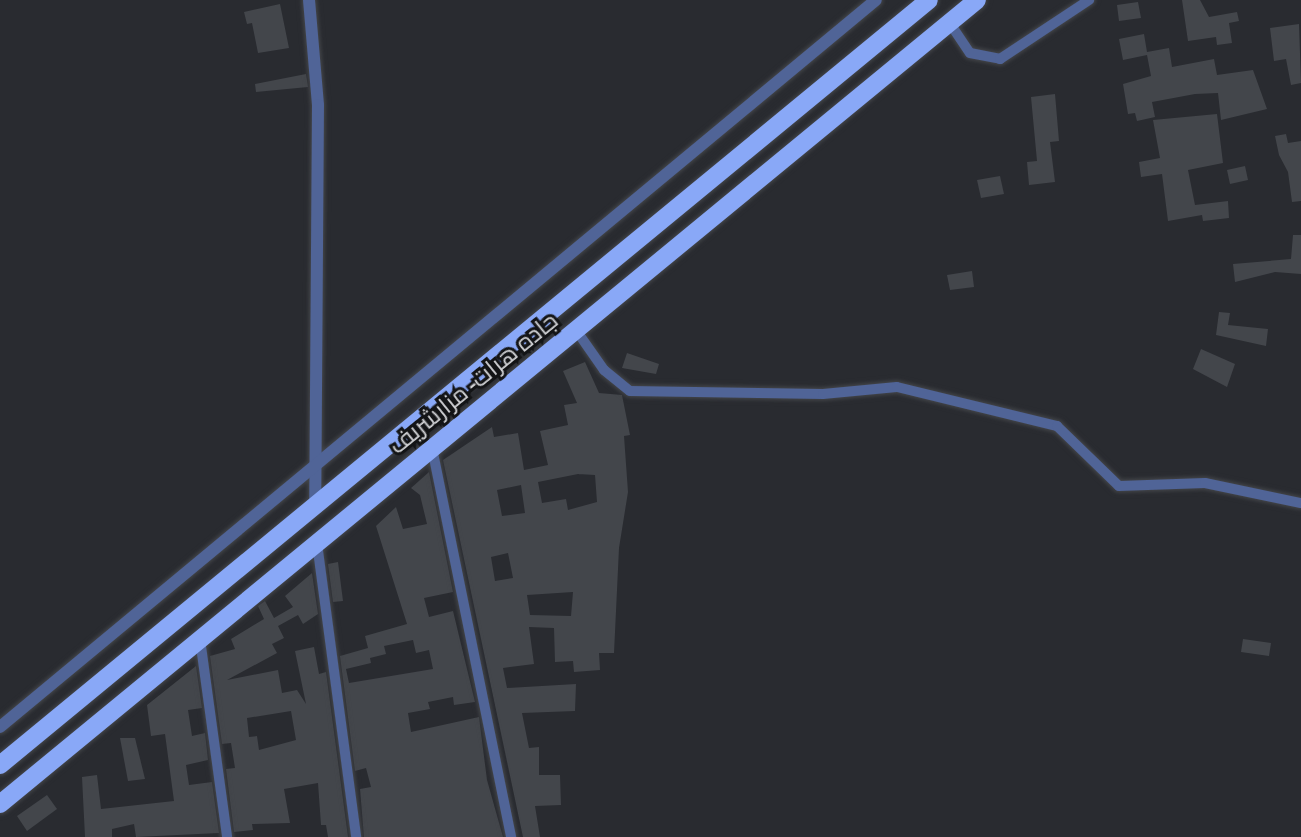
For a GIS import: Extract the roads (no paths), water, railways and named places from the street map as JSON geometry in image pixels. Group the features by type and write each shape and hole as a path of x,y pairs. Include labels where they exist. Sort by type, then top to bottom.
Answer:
{"highway":[{"name":"جاده هرات- مزارشریف","path":"0,765 929,0"},
{"name":"جاده هرات- مزارشریف","path":"0,804 977,0"}],"street":[{"path":"309,0 318,105 313,466 315,505"},
{"path":"0,727 876,0"},
{"path":"949,22 970,53 1000,59 1088,0"},
{"path":"576,330 604,370 630,391 823,394 897,387 1057,426 1119,486 1205,482 1301,503"},
{"path":"432,448 511,837"},
{"path":"317,543 356,837"},
{"path":"200,639 228,837"}]}
